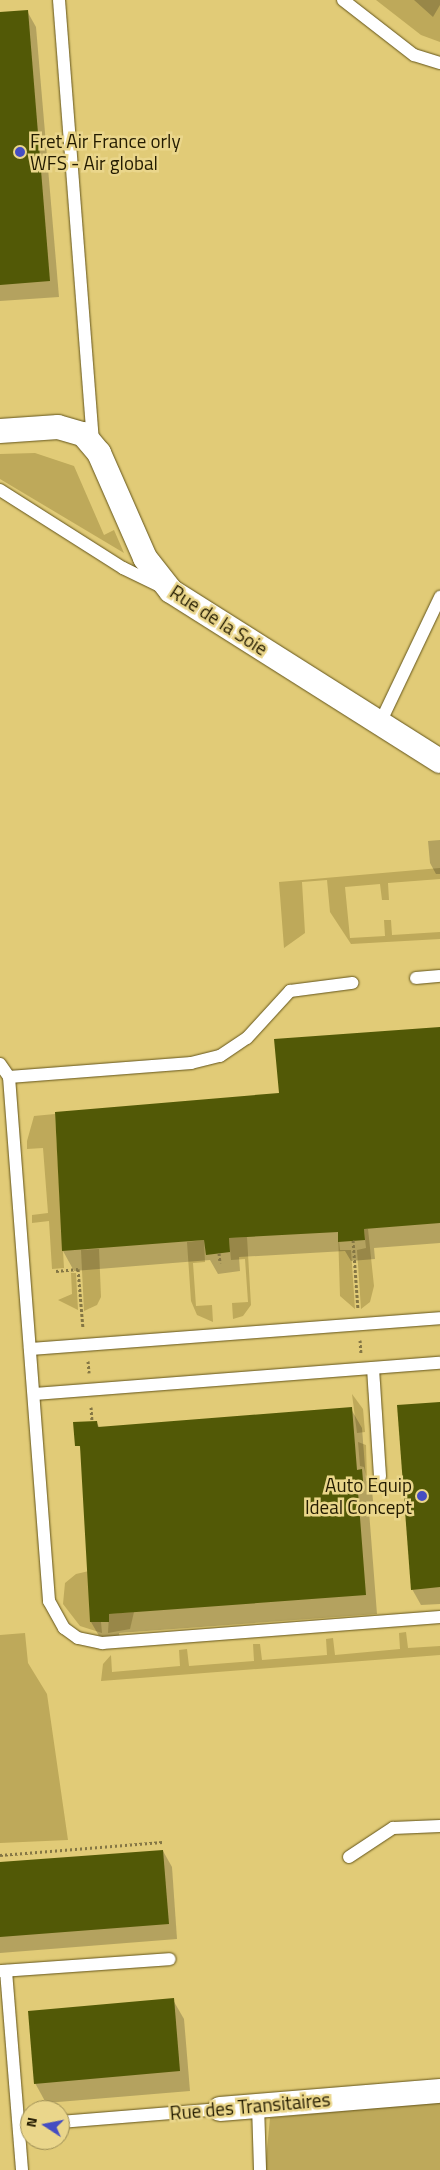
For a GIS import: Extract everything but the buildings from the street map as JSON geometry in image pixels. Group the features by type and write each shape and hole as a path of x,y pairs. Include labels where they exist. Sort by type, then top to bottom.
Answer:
{"street":[{"path":"0,431 58,426 78,431 93,442"},
{"name":"Rue de la Soie","path":"93,442 145,558 171,591 440,761"},
{"name":"Rue des Transitaires","path":"220,2109 440,2090"}],"lane":[{"path":"59,0 93,442"},
{"path":"343,0 407,51 440,63"},
{"path":"0,490 123,568 171,591"},
{"path":"380,723 440,597"},
{"path":"416,978 440,976"},
{"path":"9,1077 191,1063 220,1056 247,1038 290,991 352,983"},
{"path":"0,1064 9,1077 49,1601 57,1619 78,1638 102,1643 440,1617"},
{"path":"30,1349 440,1318"},
{"path":"34,1394 440,1363"},
{"path":"373,1368 380,1477"},
{"path":"349,1857 393,1828 440,1826"},
{"path":"21,2100 3,1971 170,1959"},
{"path":"258,2105 260,2170"},
{"name":"Rue des Transitaires","path":"70,2121 220,2109"},
{"path":"22,2170 23,2150"}],"path":[{"path":"219,1253 220,1263"},
{"path":"56,1271 78,1269 92,1421"},
{"path":"351,1340 370,1338"},
{"path":"87,1361 97,1360"},
{"path":"0,1855 162,1842"}],"shaded area":[{"path":"0,0 440,0 440,2170 0,2170"},
{"path":"376,0 440,0 440,42 421,35"},
{"path":"35,453 74,466 104,535 114,530 124,553 0,479 0,454"},
{"path":"440,868 440,879 388,883 389,900 382,900 380,884 345,887 350,938 385,936 384,920 391,920 392,935 440,932 440,939 351,944 330,912 327,880 302,882 305,933 284,948 279,882"},
{"path":"55,1114 64,1268 52,1269 49,1221 32,1223 32,1215 48,1213 43,1148 27,1149 27,1141 34,1116"},
{"path":"364,1229 368,1229 374,1286 370,1302 361,1309 357,1250 366,1248"},
{"path":"338,1231 340,1250 351,1250 355,1309 340,1296"},
{"path":"247,1237 251,1305 243,1316 233,1319 232,1303 248,1302 245,1259 231,1260 229,1238"},
{"path":"204,1240 205,1262 193,1263 196,1306 212,1305 213,1322 197,1315 191,1301 187,1242"},
{"path":"99,1249 101,1297 97,1305 84,1311 81,1250"},
{"path":"71,1273 76,1273 78,1310 58,1300 72,1294"},
{"path":"352,1394 363,1409 365,1432 357,1433"},
{"path":"358,1442 366,1445 367,1481 364,1467 360,1466"},
{"path":"89,1571 90,1622 101,1622 102,1633 80,1626 63,1604 65,1583 76,1574"},
{"path":"134,1612 130,1629 108,1633 109,1614"},
{"path":"406,1632 408,1648 440,1646 440,1655 101,1681 103,1664 111,1655 112,1672 180,1666 179,1650 187,1649 189,1666 254,1661 253,1644 260,1644 262,1660 327,1655 326,1639 333,1638 335,1655 400,1649 399,1633"},
{"path":"25,1633 28,1663 47,1694 68,1840 0,1843 0,1635"},
{"path":"440,2102 440,2170 265,2170 270,2118"}],"place":[{"name":"Fret Air France orly WFS - Air global","path":"20,152"},
{"name":"Auto Equip Ideal Concept","path":"422,1496"}]}
